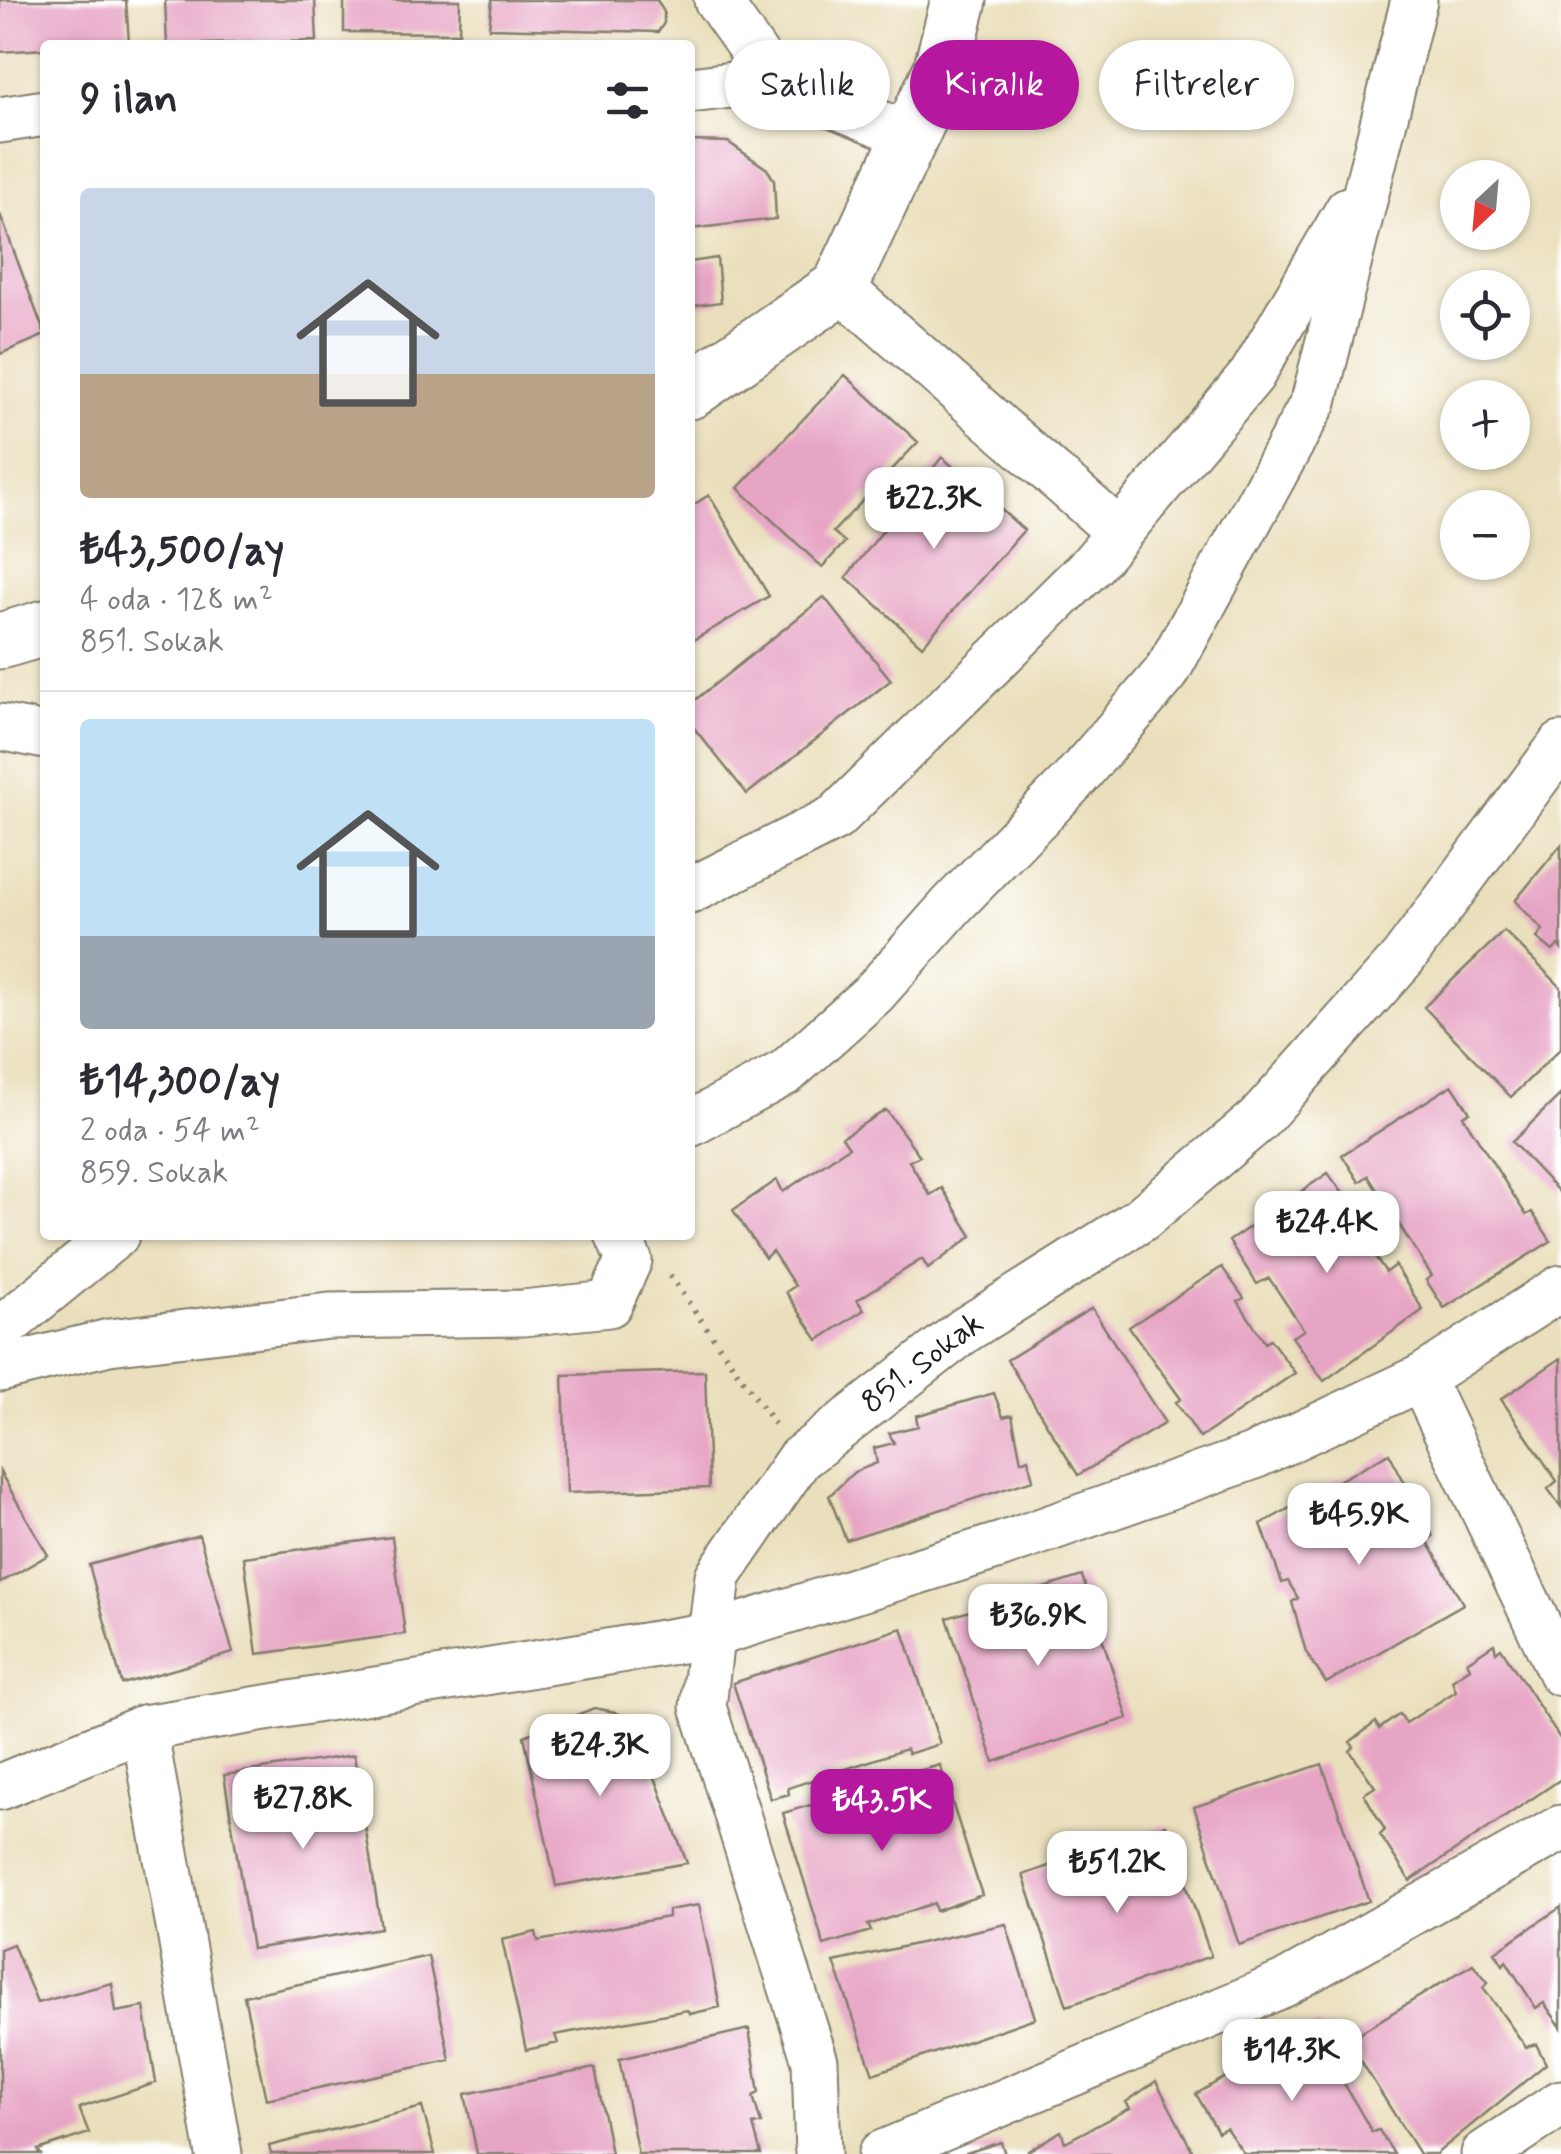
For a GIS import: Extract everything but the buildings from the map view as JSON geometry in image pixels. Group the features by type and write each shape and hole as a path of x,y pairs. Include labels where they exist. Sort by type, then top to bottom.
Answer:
{"street":[{"path":"717,0 745,40"},
{"path":"695,388 840,286 942,71 958,0"},
{"path":"695,1121 786,1072 874,993 953,904 1072,782 1166,673 1314,401 1414,0"},
{"path":"695,89 725,86"},
{"path":"0,120 40,114"},
{"path":"890,127 911,136"},
{"path":"695,888 835,818 1092,565 1252,375 1375,164"},
{"path":"840,286 1119,532"},
{"path":"0,640 40,629"},
{"path":"0,727 40,735"},
{"name":"851. Sokak","path":"818,2154 814,2061 703,1706 718,1576 799,1459 965,1330 1142,1220 1258,1120 1403,958 1561,745"},
{"path":"0,1330 110,1240"},
{"path":"0,1370 110,1342 329,1316 523,1312 609,1304 632,1246"},
{"path":"0,1787 144,1728 711,1635 1002,1546 1252,1458 1421,1378 1561,1288"},
{"path":"1421,1378 1561,1673"},
{"path":"144,1728 219,2154"},
{"path":"882,2154 1284,1984 1561,1828"},
{"path":"1484,2154 1561,2103"}],"path":[{"path":"632,1246 799,1459"}]}
